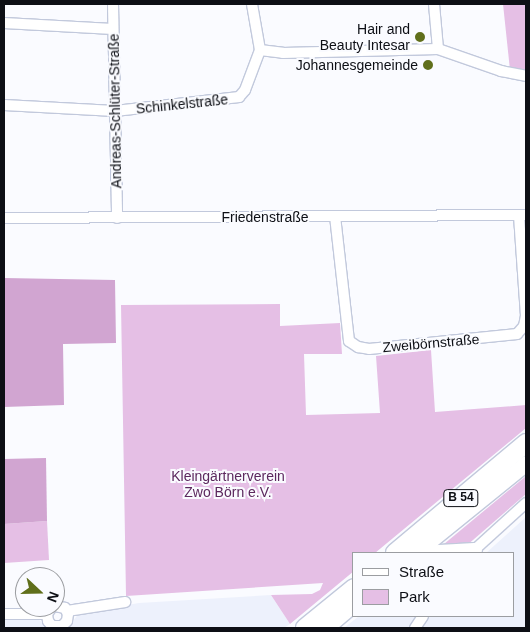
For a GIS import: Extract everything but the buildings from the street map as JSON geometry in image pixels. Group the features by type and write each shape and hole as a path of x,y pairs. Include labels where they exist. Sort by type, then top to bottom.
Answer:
{"highway":[{"name":"B 54","path":"396,552 526,443"},
{"path":"305,628 352,590"},
{"path":"324,628 352,606"}],"main road":[{"name":"B 54","path":"416,552 526,463"}],"street":[{"name":"Andreas-Schlüter-Straße","path":"113,4 117,218"},
{"path":"252,4 260,50 283,53 438,49 502,71 526,76"},
{"path":"434,4 438,49"},
{"path":"4,23 113,29"},
{"name":"Schinkelstraße","path":"115,111 239,97 245,90 260,50"},
{"path":"4,105 115,111"},
{"name":"Friedenstraße","path":"4,218 523,215"},
{"name":"Zweibörnstraße","path":"334,216 349,341 358,347 369,349 517,334 524,326 526,316 523,215"},
{"path":"473,552 526,503"},
{"path":"50,617 49,624 59,627 67,621 67,611 125,602"},
{"path":"416,628 422,617"}],"shaded area":[{"path":"4,278 115,280 116,343 63,344 64,405 4,407"},
{"path":"46,458 47,521 4,524 4,459"},
{"path":"526,517 526,628 344,628 358,617 515,617 515,552 487,552"},
{"path":"271,595 290,624 284,628 68,628 79,613 139,603"},
{"path":"38,619 48,628 4,628 4,620"}],"green space":[{"path":"503,4 526,4 526,70 510,70"},
{"name":"Kleingärtnerverein Zwo Börn e.V.","path":"280,304 280,326 340,323 342,354 304,354 306,415 380,413 376,356 431,350 435,412 526,405 526,428 376,552 352,552 352,573 290,624 271,595 312,594 320,590 323,583 126,596 121,305"},
{"path":"526,476 526,494 467,545 438,549"},
{"path":"47,521 49,560 4,563 4,524"}],"place":[{"name":"Hair and Beauty Intesar","path":"420,37"},
{"name":"Johannesgemeinde","path":"428,65"}]}
